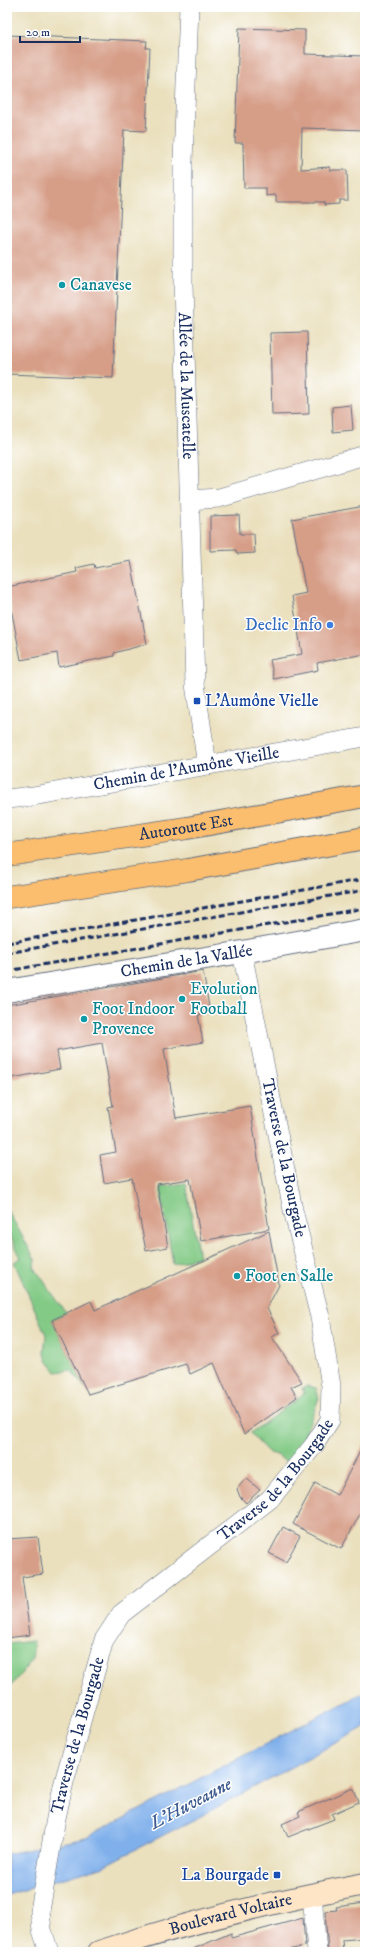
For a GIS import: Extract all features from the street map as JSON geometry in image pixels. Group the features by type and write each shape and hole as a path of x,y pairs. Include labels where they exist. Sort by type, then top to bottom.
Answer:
{"highway":[{"name":"Autoroute Est","path":"7,855 187,828 365,796"},
{"path":"7,897 188,870 365,838"}],"main road":[{"name":"Boulevard Voltaire","path":"99,1952 127,1947 312,1894 365,1884"}],"street":[{"name":"Allée de la Muscatelle","path":"189,7 183,161 182,285 195,684 207,765"},
{"path":"189,500 219,498 365,455"},
{"name":"Chemin de l'Aumône Vieille","path":"7,799 33,796 365,737"},
{"name":"Chemin de la Vallée","path":"7,991 365,930"},
{"name":"Traverse de la Bourgade","path":"49,1952 42,1930 40,1911 56,1818 64,1782 104,1640 121,1614 270,1499 314,1445 330,1420 332,1386 320,1317 293,1210 242,952"},
{"path":"312,1894 317,1952"}],"green space":[{"path":"186,1183 199,1257 173,1264 160,1187"},
{"path":"7,1209 35,1259 34,1267 66,1313 52,1320 86,1389 71,1370 56,1372 48,1362 44,1352 46,1335 14,1262 21,1258 7,1229"},
{"path":"308,1386 316,1388 319,1398 295,1460 286,1462 277,1455 269,1453 250,1433 299,1398 304,1393 302,1388"},
{"path":"34,1641 32,1660 7,1691 7,1644"}],"water":[{"name":"L'Huveaune","path":"365,1692 365,1727 201,1816 101,1867 7,1895 7,1854 86,1838"}],"building":[{"path":"239,28 305,30 305,54 365,56 365,130 302,128 301,169 330,167 330,170 347,170 348,200 339,200 339,204 324,205 324,202 276,202 276,195 266,196 266,188 244,188 243,143 235,143"},
{"path":"7,35 147,41 146,48 150,48 146,131 124,130 113,378 7,374"},
{"path":"307,332 309,414 272,415 270,333"},
{"path":"351,405 353,430 333,432 332,407"},
{"path":"365,506 365,654 317,663 318,670 274,679 270,660 302,654 292,596 306,593 292,519"},
{"path":"239,515 240,534 254,534 255,553 237,554 236,550 210,551 210,516"},
{"path":"131,561 147,644 114,653 114,656 59,667 57,653 21,660 7,587 77,572 76,568 94,564 95,568"},
{"path":"203,971 210,1013 198,1015 203,1042 164,1049 176,1118 250,1106 269,1229 201,1241 190,1179 157,1184 168,1247 146,1251 132,1178 104,1183 100,1155 116,1152 108,1107 113,1106 102,1043 57,1051 60,1069 7,1079 7,1005"},
{"path":"269,1231 279,1285 267,1308 279,1333 272,1337 302,1382 291,1387 297,1397 244,1434 214,1363 190,1374 186,1364 88,1394 52,1320 91,1301 95,1310"},
{"path":"365,1442 365,1505 341,1549 293,1524 315,1483 337,1495"},
{"path":"246,1478 260,1490 246,1503 240,1497 237,1489"},
{"path":"283,1527 300,1536 286,1562 269,1553"},
{"path":"38,1537 43,1574 22,1577 30,1635 7,1638 7,1539"},
{"path":"353,1788 359,1802 332,1814 334,1819 288,1837 282,1824 300,1816 298,1812"},
{"path":"365,1903 365,1938 342,1940 343,1952 328,1952 325,1911 337,1910 336,1907"},
{"path":"303,1918 305,1946 281,1952 186,1952 231,1933 231,1938"}],"railway":[{"path":"7,943 365,879"},
{"path":"7,953 365,890"},
{"path":"7,971 365,908"}],"place":[{"name":"Canavese","path":"62,285"},
{"name":"Declic Info","path":"330,625"},
{"name":"L'Aumône Vielle","path":"197,701"},
{"name":"Evolution Football","path":"182,999"},
{"name":"Foot Indoor Provence","path":"84,1019"},
{"name":"Foot en Salle","path":"237,1276"},
{"name":"La Bourgade","path":"277,1875"}]}
